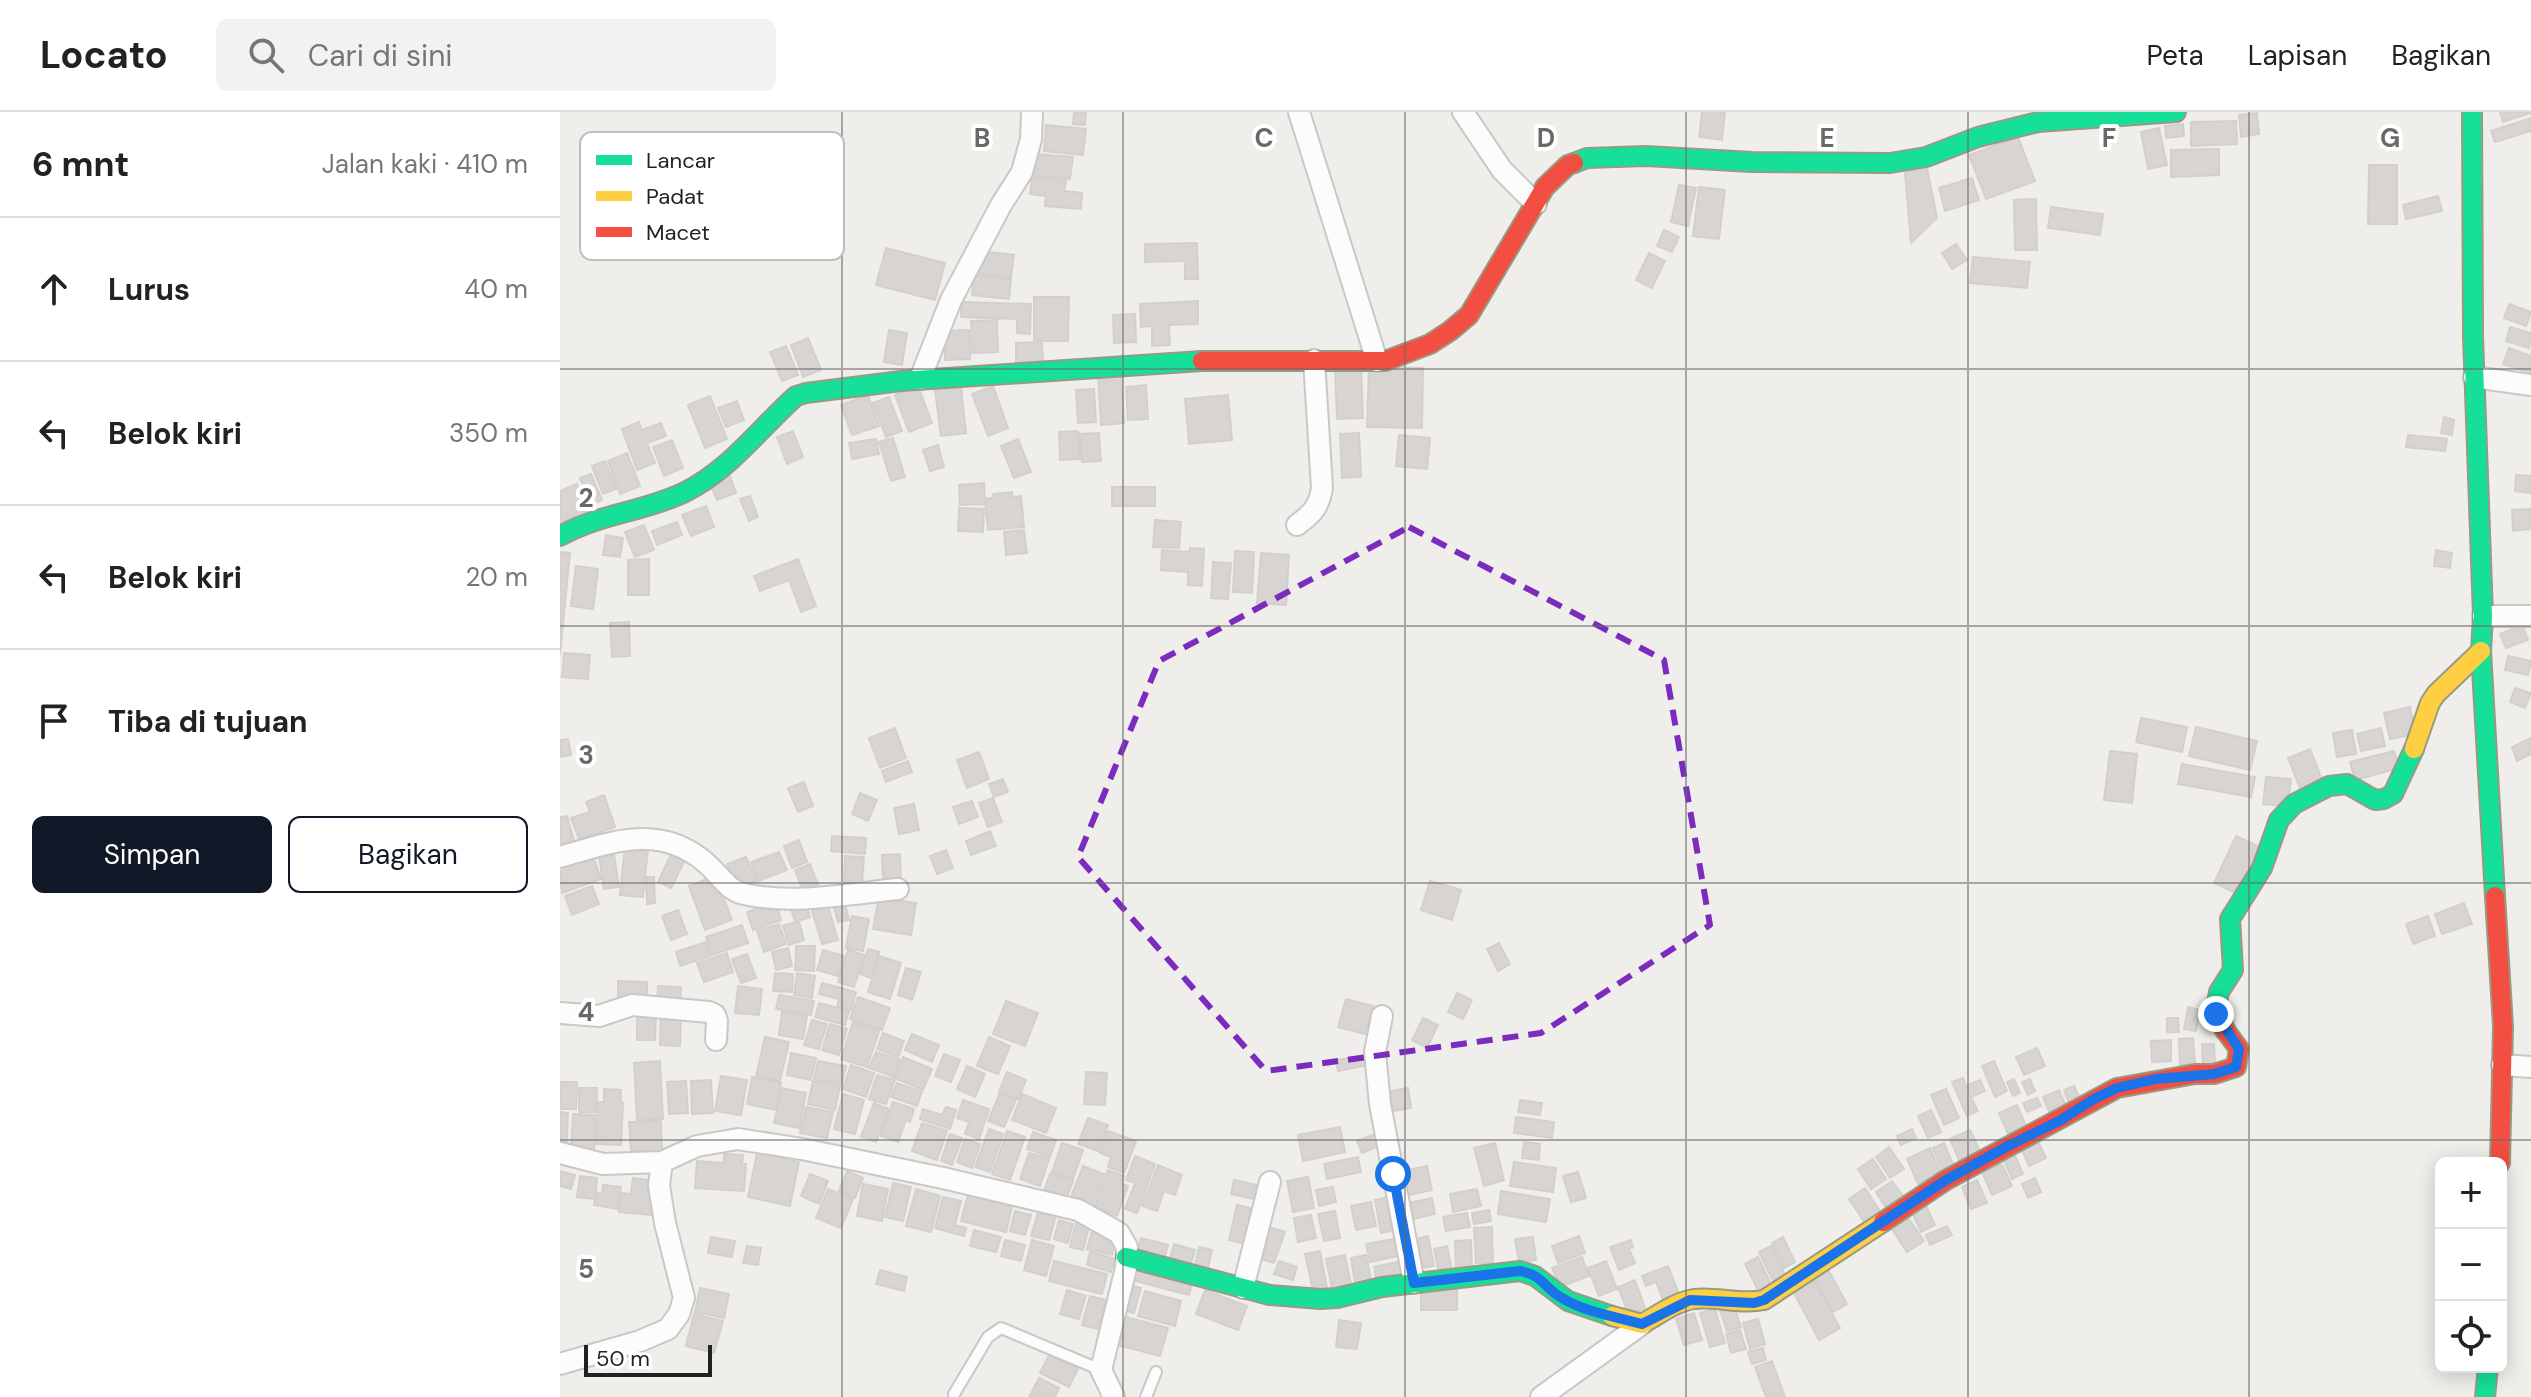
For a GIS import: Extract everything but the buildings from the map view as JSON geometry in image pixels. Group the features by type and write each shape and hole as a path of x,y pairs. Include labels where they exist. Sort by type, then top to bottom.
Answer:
{"street":[{"path":"920,379 951,300 1022,172 1031,139 1032,112"},
{"path":"1299,112 1377,361"},
{"path":"1463,112 1502,170 1536,204"},
{"path":"560,536 605,515 668,499 706,480 733,461 796,396 806,393 920,379 1184,361 1385,361 1413,353 1455,329 1469,315 1545,187 1568,165 1587,158 1646,156 1752,162 1890,163 1926,157 1978,137 2038,122 2176,112"},
{"path":"2472,112 2474,377 2483,616 2481,651 2503,1026 2500,1157"},
{"path":"1297,525 1315,510 1322,488 1314,360"},
{"path":"2474,377 2531,385"},
{"path":"2483,616 2531,616"},
{"path":"1541,1397 1642,1324 1690,1300 1740,1304 1764,1300 1946,1180 2117,1088 2162,1078 2214,1074 2236,1067 2239,1049 2216,1014 2215,1004 2234,969 2230,919 2262,868 2279,820 2294,804 2329,786 2347,784 2375,800 2393,794 2430,703 2481,651"},
{"path":"560,857 616,840 660,840 691,851 740,894 825,897 898,889"},
{"path":"560,1013 599,1016 632,1005 709,1012 715,1015 717,1021 716,1040"},
{"path":"1382,1016 1375,1052 1380,1104 1414,1283"},
{"path":"2502,1065 2531,1067"},
{"path":"560,1153 603,1164 662,1162 697,1146 738,1139 911,1172 1078,1210 1119,1233 1125,1240 1126,1268 1101,1370 1114,1397"},
{"path":"560,1364 640,1341 668,1329 679,1314 684,1298 665,1223 659,1185 662,1162"},
{"path":"1243,1288 1270,1182"},
{"path":"1126,1257 1270,1295 1320,1299 1382,1287 1520,1271 1533,1274 1559,1297 1572,1303 1642,1324"},
{"path":"2485,1397 2487,1373"}],"lane":[{"path":"954,1394 988,1337 1001,1328 1101,1370"},
{"path":"1146,1397 1156,1372"}],"highlighted area":[{"path":"1409,527 1664,660 1710,925 1541,1033 1266,1071 1078,857 1159,661"}],"traffic: fast":[{"path":"1574,163 1587,158 1646,156 1752,162 1890,163 1926,157 1978,137 2038,122 2176,112"},
{"path":"2472,112 2473,336 2483,616 2481,651 2495,896"},
{"path":"560,536 590,523 668,499 700,484 729,461 796,396 806,393 901,381 1202,361"},
{"path":"2225,1030 2216,1008 2219,992 2233,970 2230,919 2262,868 2279,820 2294,804 2329,786 2347,784 2375,800 2384,799 2393,794 2414,749"},
{"path":"1126,1257 1270,1295 1320,1299 1382,1287 1520,1271 1535,1276 1568,1301 1612,1316"},
{"path":"2485,1397 2487,1373"}],"traffic: slow":[{"path":"2414,749 2436,694 2481,651"},
{"path":"1612,1316 1642,1324 1673,1306 1694,1299 1764,1300 1883,1222"}],"traffic: jam":[{"path":"1202,361 1385,361 1430,344 1469,315 1545,187 1574,163"},
{"path":"2495,896 2503,1026 2500,1157"},
{"path":"1883,1222 1946,1180 2117,1088 2195,1074 2214,1074 2236,1067 2239,1049 2225,1030"}],"route":[{"path":"1393,1174 1414,1283 1520,1271 1533,1274 1559,1297 1572,1303 1642,1324 1690,1300 1754,1303 1764,1300 1946,1180 2059,1121 2094,1099 2117,1088 2156,1079 2228,1072 2236,1067 2239,1049 2216,1014"}]}
